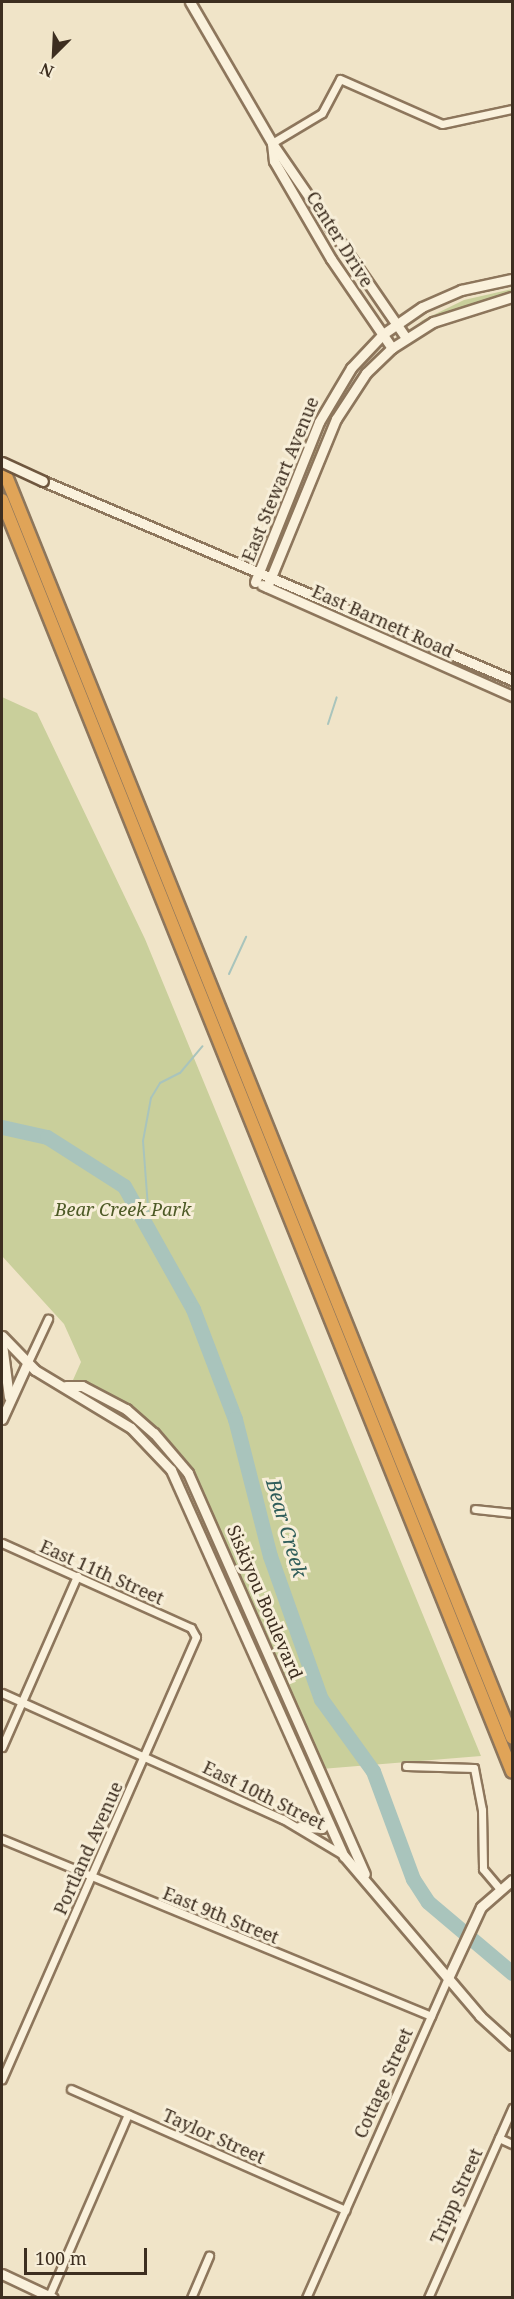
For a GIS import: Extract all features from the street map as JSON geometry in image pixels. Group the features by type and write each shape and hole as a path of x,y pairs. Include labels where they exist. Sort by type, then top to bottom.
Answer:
{"highway":[{"path":"2,457 10,486"},
{"path":"2,464 513,1737"},
{"path":"2,500 513,1771"}],"main road":[{"name":"Center Drive","path":"190,2 272,142 406,338"},
{"name":"Center Drive","path":"272,142 274,161 291,191 392,348"},
{"name":"East Stewart Avenue","path":"255,582 325,410 351,368 383,334 395,325 461,290 513,279"},
{"name":"East Stewart Avenue","path":"267,588 340,411 392,348 406,338 466,308 513,297"},
{"name":"East Barnett Road","path":"2,464 245,569 261,569 273,574 513,680"},
{"name":"East Barnett Road","path":"245,569 255,582 267,588 513,696"},
{"name":"Siskiyou Boulevard","path":"2,1336 27,1364 66,1386 138,1434 178,1480 344,1856"},
{"path":"2,1344 6,1406"},
{"path":"2,1419 27,1364"},
{"name":"Siskiyou Boulevard","path":"66,1386 82,1386 126,1409 168,1446 188,1473 372,1887"},
{"path":"299,1827 322,1827 325,1814"},
{"name":"East 10th Street","path":"344,1856 448,1978 513,2045"},
{"name":"Cottage Street","path":"448,1978 490,1895 498,1887 513,1880"},
{"path":"2,2274 51,2297"}],"street":[{"path":"272,142 322,113 340,79 441,124 513,109"},
{"path":"27,1364 48,1319"},
{"path":"475,1509 513,1513"},
{"name":"East 11th Street","path":"2,1543 191,1628"},
{"path":"2,1747 77,1576"},
{"name":"Portland Avenue","path":"2,2079 194,1647 191,1628"},
{"name":"East 10th Street","path":"2,1693 299,1827 344,1856"},
{"path":"406,1766 470,1764 476,1772 482,1810 483,1869 498,1887"},
{"name":"East 9th Street","path":"2,1839 91,1879 431,2016"},
{"name":"Cottage Street","path":"306,2298 448,1978"},
{"name":"Taylor Street","path":"71,2089 345,2210"},
{"name":"Tripp Street","path":"428,2298 513,2108"},
{"path":"51,2297 128,2114"},
{"path":"499,2138 513,2144"},
{"path":"191,2298 209,2256"}],"green space":[{"path":"512,289 512,293 419,322 464,300"},
{"path":"318,439 319,451 306,481 307,465"},
{"name":"Bear Creek Park","path":"2,697 37,713 145,939 481,1756 321,1769 191,1472 161,1435 101,1391 73,1380 81,1362 64,1324 2,1256"}],"waterway":[{"path":"328,724 337,697"},
{"path":"229,974 246,937"},
{"path":"150,1234 143,1141 151,1098 160,1083 180,1073 203,1046"},
{"name":"Bear Creek","path":"2,1127 47,1137 124,1186 193,1309 235,1419 270,1556 321,1699 373,1771 413,1879 428,1902 512,1973"}]}
